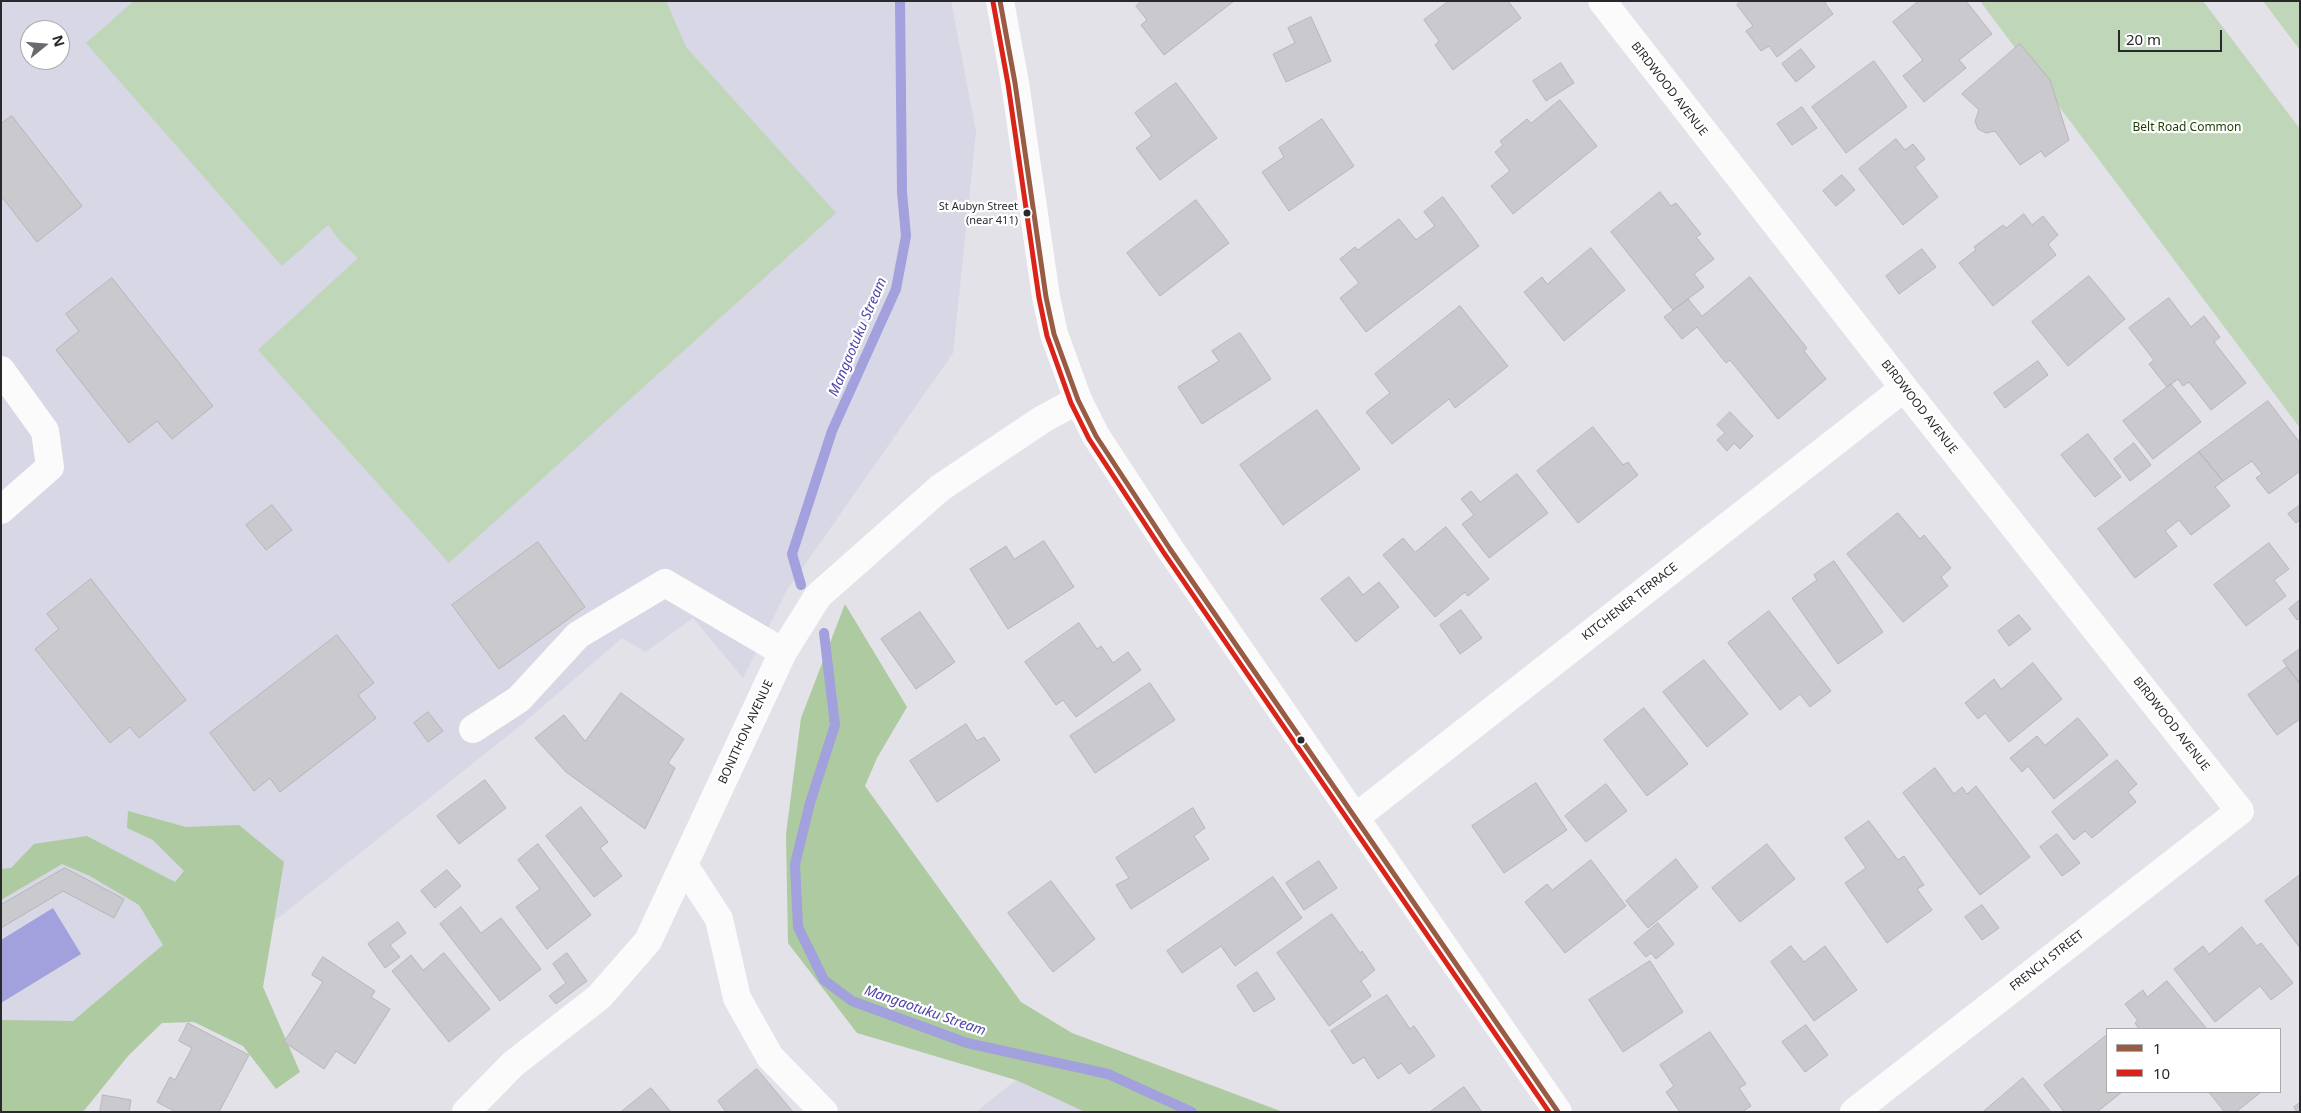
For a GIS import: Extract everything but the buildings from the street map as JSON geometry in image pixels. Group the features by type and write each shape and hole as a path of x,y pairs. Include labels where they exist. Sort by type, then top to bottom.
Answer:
{"main road":[{"path":"1000,1 1015,83 1046,297 1054,334 1078,400 1096,436 1170,550 1558,1112"},
{"name":"BIRDWOOD AVENUE","path":"1602,1 1904,388 2240,811"},
{"path":"1,370 45,431 50,467 1,510"},
{"name":"KITCHENER TERRACE","path":"1356,817 1904,388"},
{"name":"BONITHON AVENUE","path":"466,1112 513,1064 599,997 648,941 784,652 818,596 940,488 1043,419 1078,400"},
{"path":"473,729 519,699 578,635 665,584 784,652"},
{"name":"FRENCH STREET","path":"1854,1112 2240,811"},
{"path":"684,865 719,919 737,998 765,1049 770,1057 824,1112"}],"shaded area":[{"path":"1,1 951,1 976,132 953,353 787,590 743,678 693,618 645,652 622,638 521,725 34,1112 1,1112"},
{"path":"1016,1080 1085,1112 976,1112"}],"green space":[{"path":"134,1 666,1 686,47 836,213 449,563 258,350 358,258 341,242 328,225 282,266 86,43"},
{"name":"Belt Road Common","path":"1980,1 2203,1 2300,129 2300,428"},
{"path":"2263,1 2300,1 2300,50"},
{"path":"845,604 907,707 877,758 865,786 1021,1002 1072,1033 1283,1112 1085,1112 1016,1080 857,1033 788,943 786,834 801,718"},
{"path":"128,811 186,827 239,825 284,862 263,987 300,1072 276,1089 243,1046 194,1022 162,1023 128,1056 83,1112 1,1112 1,1020 73,1021 163,945 139,905 90,876 62,864 1,900 1,869 11,868 34,844 87,836 175,882 184,871 153,840 127,828"}],"water":[{"path":"53,908 81,954 1,1003 1,940"}],"waterway":[{"name":"Mangaotuku Stream","path":"801,585 792,554 832,431 896,289 906,236 902,192 900,1"},
{"name":"Mangaotuku Stream","path":"824,633 835,725 810,803 795,864 798,927 824,980 852,1001 967,1043 1108,1074 1192,1112"}],"transit line":[{"name":"1","path":"1000,1 1015,83 1046,297 1054,334 1078,400 1096,436 1170,549 1558,1112"},
{"name":"10","path":"993,2 1008,84 1039,298 1047,336 1071,403 1089,439 1164,553 1549,1112"}],"place":[{"name":"St Aubyn Street (near 411)","path":"1027,213"}]}
